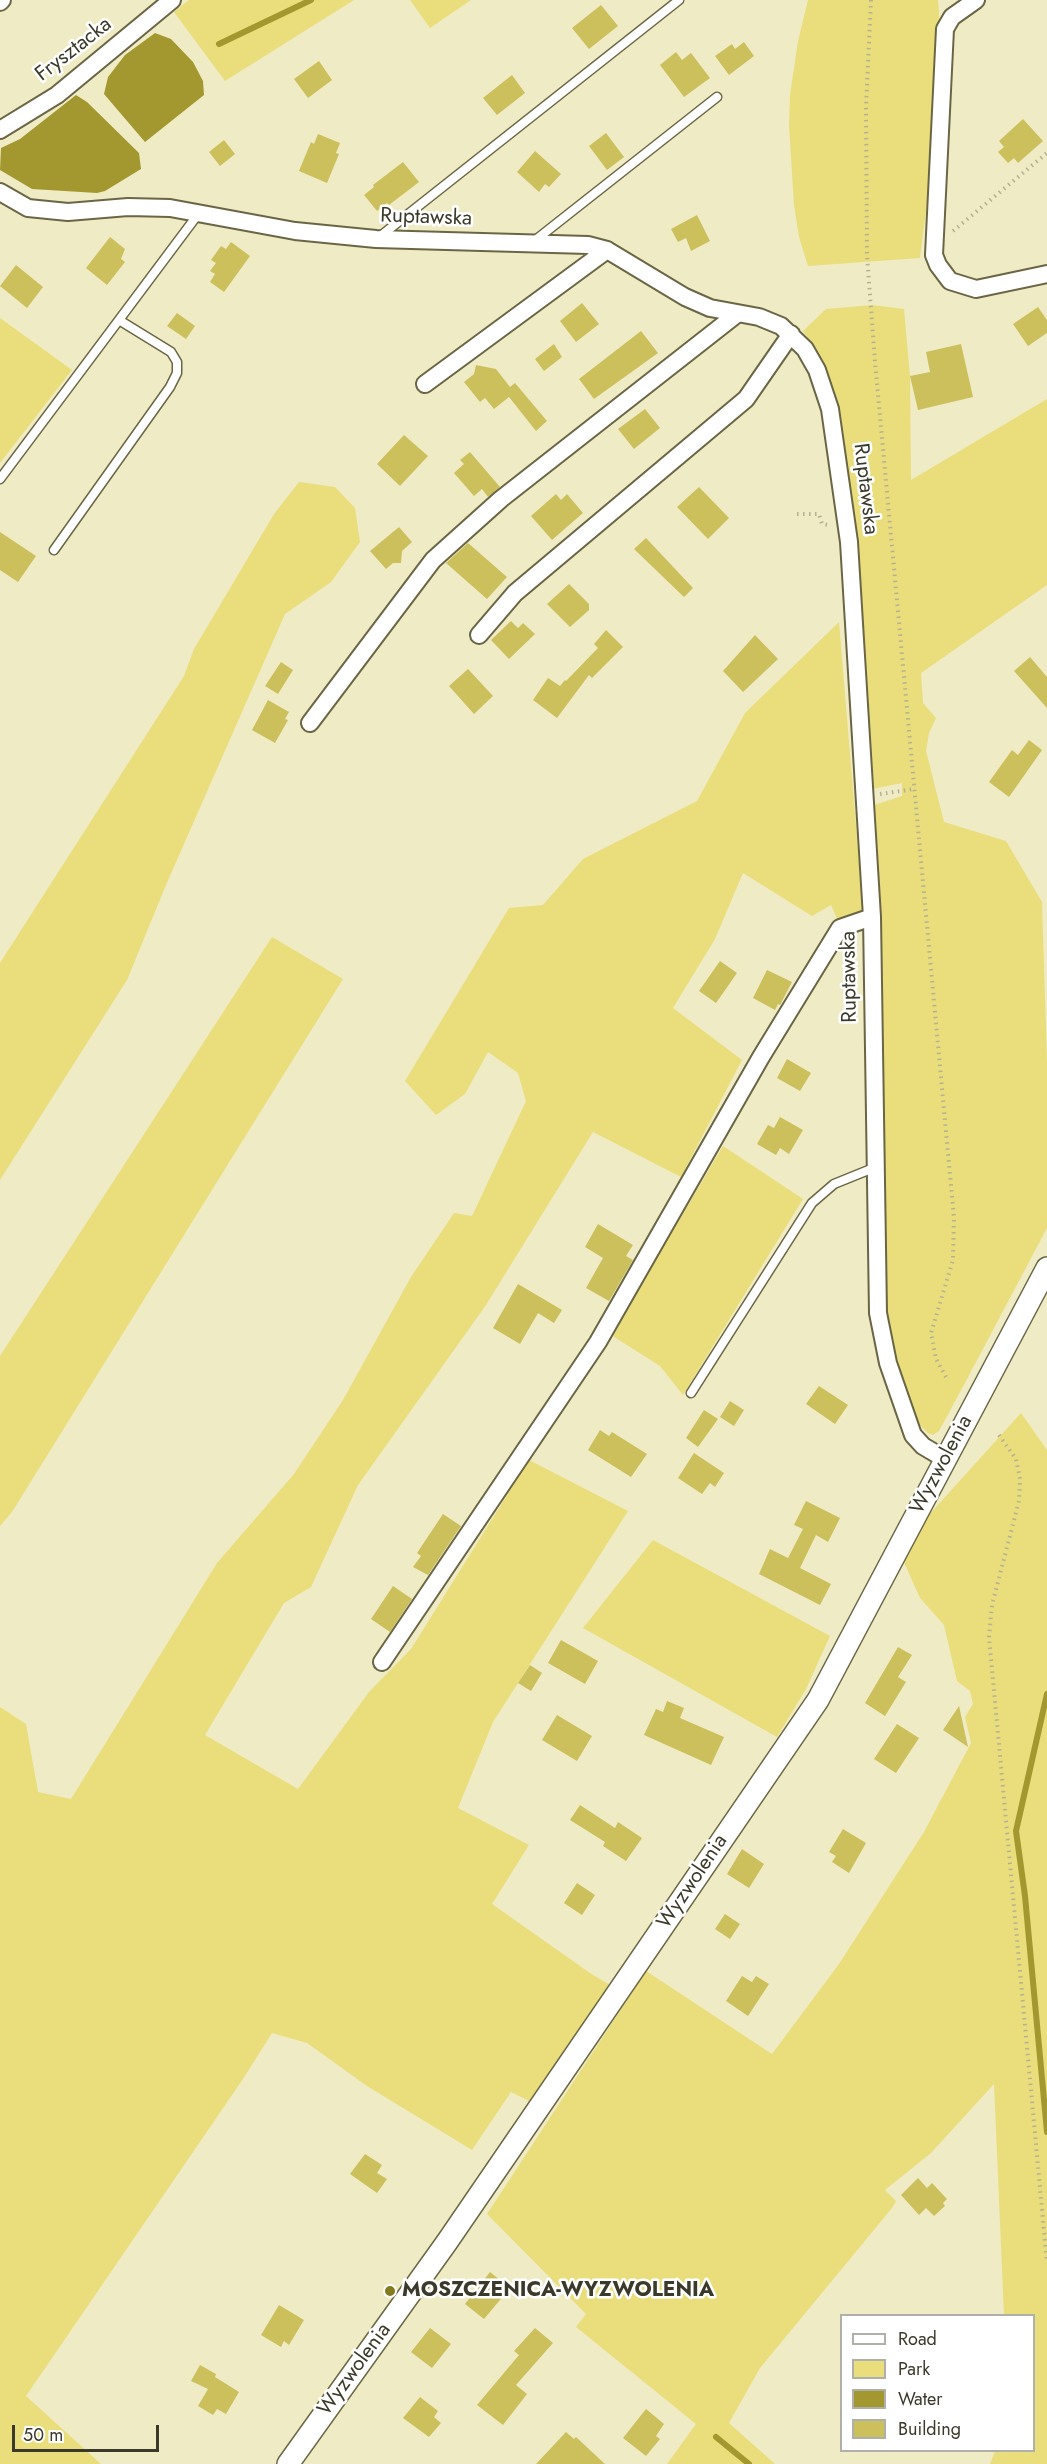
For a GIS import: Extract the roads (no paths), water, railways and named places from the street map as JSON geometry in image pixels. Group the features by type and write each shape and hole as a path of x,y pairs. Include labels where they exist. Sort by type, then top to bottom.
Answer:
{"street":[{"name":"Frysztacka","path":"0,130 57,95 172,0"},
{"path":"976,0 952,17 945,29 934,255 938,265 950,281 976,289 1047,274"},
{"name":"Ruptawska","path":"0,192 28,208 68,212 128,207 170,208 295,231 376,239 588,245 608,250 685,297 710,308 759,317 781,326 805,349 818,370 826,392 836,438 848,526 872,917 878,1313 885,1352 913,1434 923,1446 945,1459"},
{"path":"425,384 608,250"},
{"path":"310,723 433,560 501,499 737,314"},
{"path":"479,635 515,593 747,399 791,334"},
{"path":"382,1662 598,1342 761,1057 840,928 872,917"},
{"name":"Wyzwolenia","path":"288,2464 459,2225 818,1700 1047,1268"}],"lane":[{"path":"376,239 679,0"},
{"path":"533,242 717,97"},
{"path":"0,479 199,213"},
{"path":"54,550 170,387 177,373 177,362 171,352 119,320"},
{"path":"691,1393 812,1203 834,1184 876,1167"}],"water":[{"path":"155,33 171,39 193,62 203,81 204,95 145,142 104,94 108,77 125,55"},
{"path":"76,95 87,102 139,153 141,169 105,191 97,193 32,189 0,170 1,148 20,139"}],"waterway":[{"path":"219,44 311,0"},
{"path":"1047,1694 1016,1831 1025,1896 1047,2132"},
{"path":"716,2437 749,2464"}],"place":[{"name":"MOSZCZENICA-WYZWOLENIA","path":"390,2291"}]}
